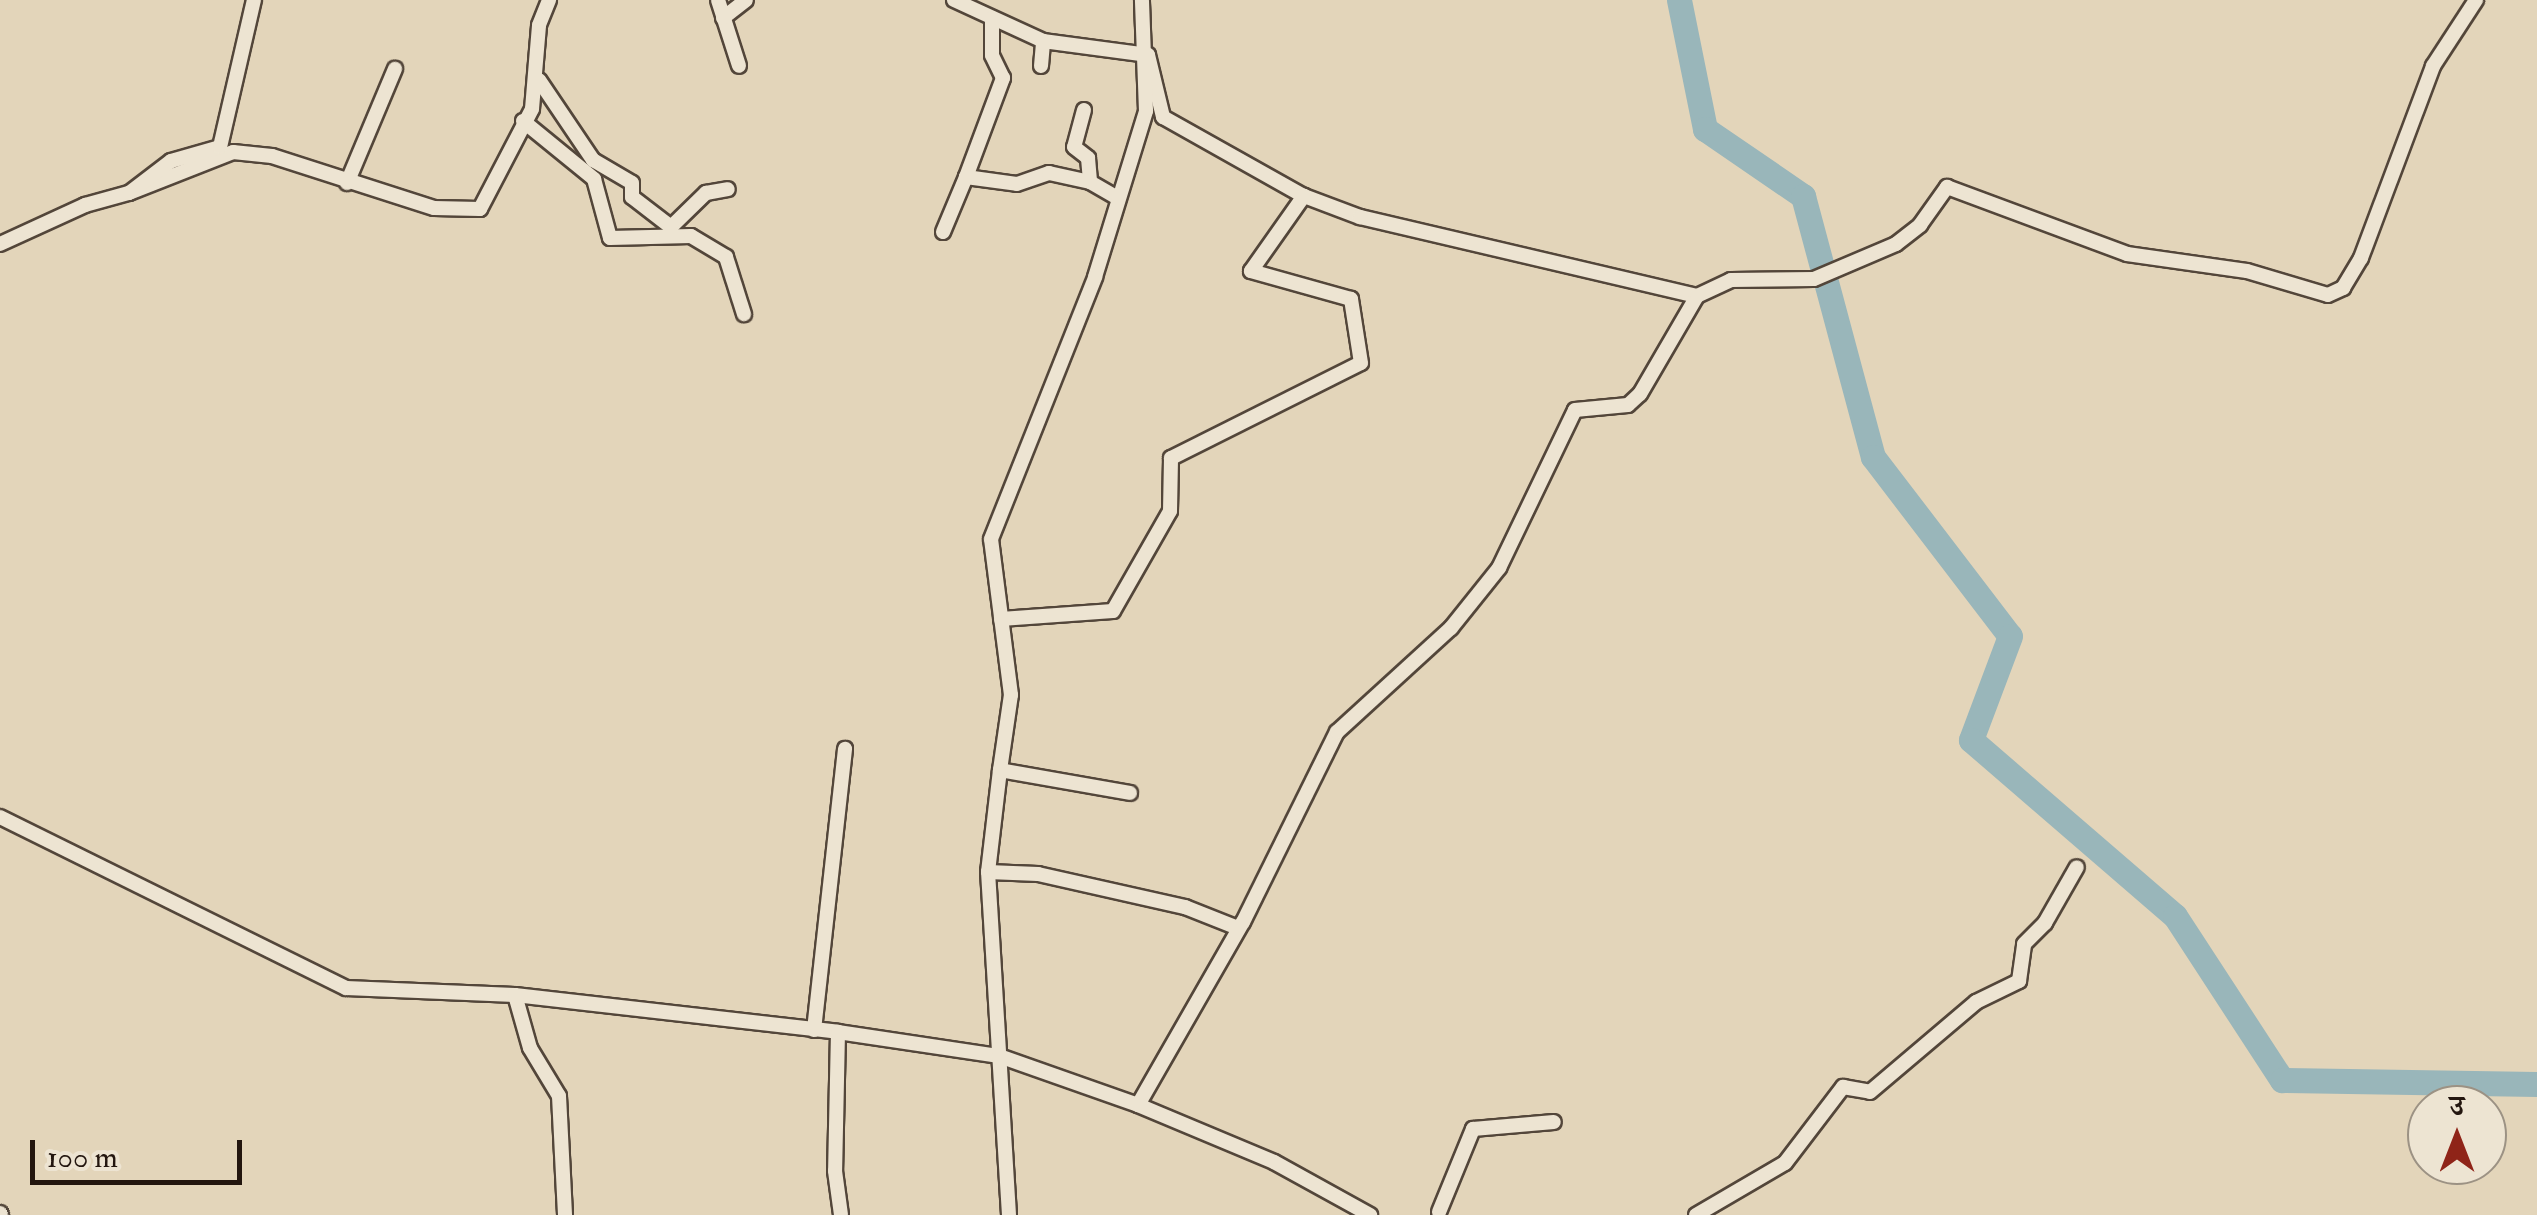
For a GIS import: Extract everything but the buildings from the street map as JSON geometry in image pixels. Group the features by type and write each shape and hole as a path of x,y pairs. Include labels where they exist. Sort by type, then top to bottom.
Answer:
{"street":[{"path":"129,194 171,161 220,146 254,0"},
{"path":"0,244 85,205 129,194 234,152 272,156 434,208 480,209 524,121 539,80 540,25 549,0"},
{"path":"739,66 722,7 746,0"},
{"path":"954,0 1043,42 1148,55"},
{"path":"1142,0 1148,55 1163,118 1304,196 1360,217 1697,296"},
{"path":"1138,1105 1238,928 1337,732 1451,628 1499,568 1575,410 1628,405 1640,394 1697,296 1730,280 1814,280 1896,244 1920,225 1947,187 2127,254 2246,271 2328,295 2343,288 2360,258 2433,66 2476,0"},
{"path":"944,232 1003,78 992,55 992,18"},
{"path":"1041,66 1043,42"},
{"path":"1009,1215 988,872 1011,695 992,539 1095,277 1146,110 1148,55"},
{"path":"347,183 396,69"},
{"path":"539,80 584,150 632,183 632,197 671,227 706,194 728,190"},
{"path":"1084,110 1074,147 1088,158 1090,182"},
{"path":"524,121 594,179 610,238 690,236 726,257 744,314"},
{"path":"966,177 1016,184 1049,173 1090,182 1118,198"},
{"path":"1001,619 1113,611 1170,511 1171,458 1362,363 1351,299 1251,272 1304,196"},
{"path":"814,1030 845,749"},
{"path":"1000,770 1130,793"},
{"path":"0,817 346,988 515,995 838,1032 999,1056 1138,1105 1274,1162 1370,1215"},
{"path":"1696,1215 1785,1164 1843,1087 1870,1092 1976,1002 2019,981 2024,944 2045,923 2077,867"},
{"path":"988,872 1038,874 1185,907 1238,928"},
{"path":"515,995 530,1048 559,1096 565,1215"},
{"path":"838,1032 835,1171 842,1215"},
{"path":"1436,1214 1473,1129 1554,1122"}],"waterway":[{"path":"1679,0 1705,129 1803,196 1873,457 2010,636 1971,740 2175,916 2282,1080 2537,1084"}]}
